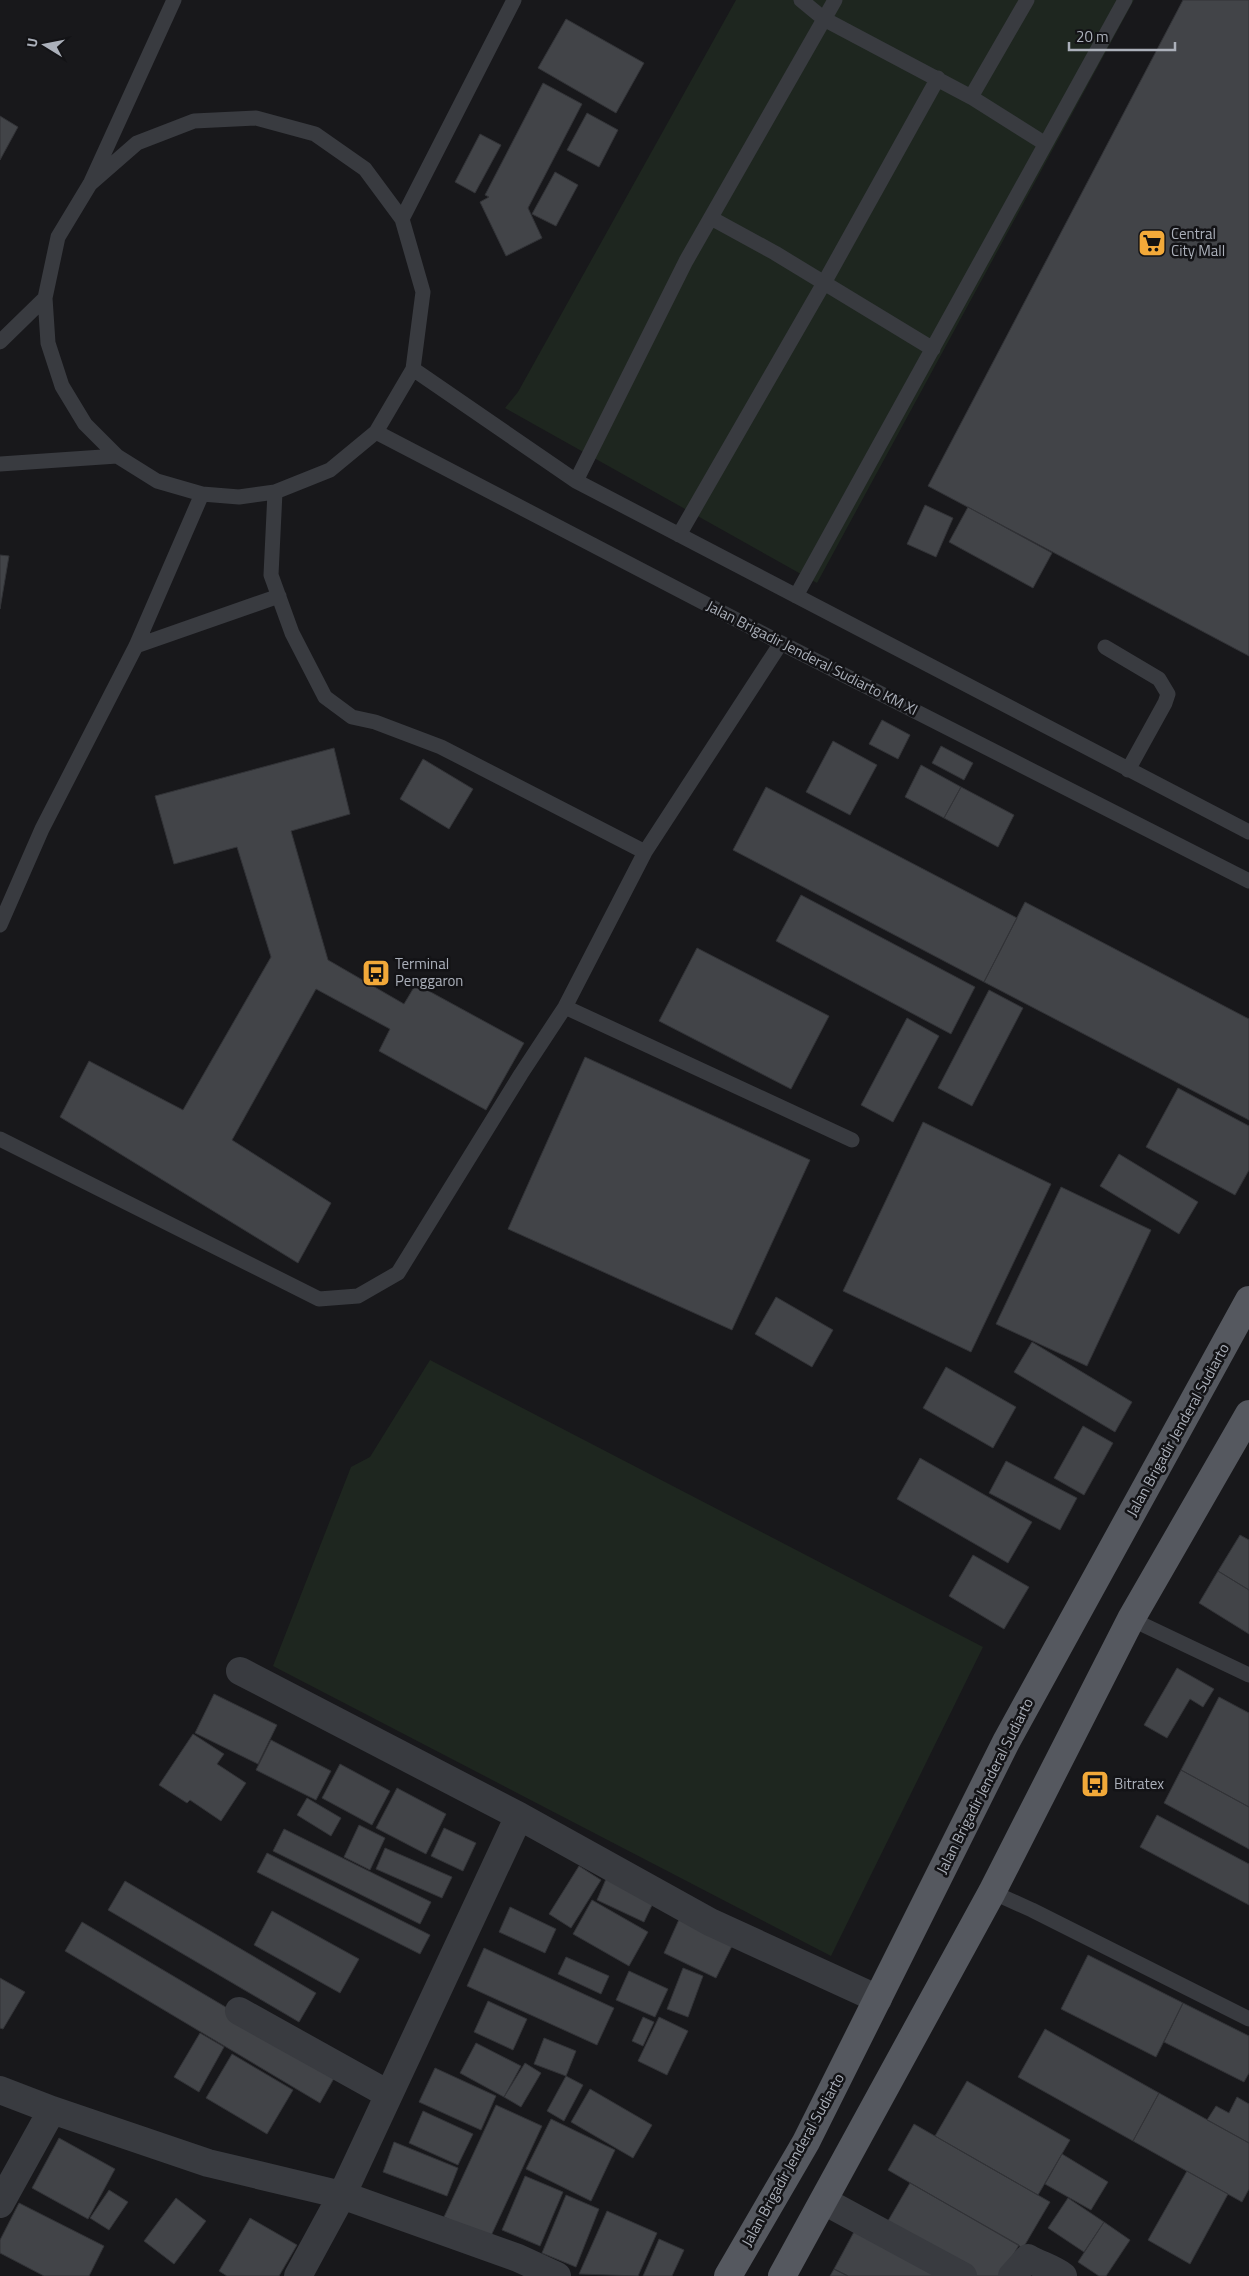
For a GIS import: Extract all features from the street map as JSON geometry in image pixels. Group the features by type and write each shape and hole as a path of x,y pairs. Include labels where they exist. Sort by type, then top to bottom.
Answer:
{"main road":[{"name":"Jalan Brigadir Jenderal Sudiarto","path":"728,2276 806,2142 1006,1742 1249,1300"},
{"path":"782,2276 992,1892 1131,1619 1249,1414"}],"street":[{"path":"240,1671 519,1816 710,1922 878,1999"},
{"path":"298,2276 342,2196 519,1816"},
{"path":"239,2010 388,2094"},
{"path":"0,2090 52,2110 208,2163 342,2196 518,2258 557,2276"},
{"path":"0,2204 52,2110"},
{"path":"824,2201 963,2276"},
{"path":"1012,2276 1028,2258 1041,2266 1052,2268 1064,2276"}],"lane":[{"path":"90,184 137,143 194,120 256,118 314,134 365,169 402,219 422,292 413,369 376,432 330,470 275,492 239,496 202,494 157,481 117,456 85,424 62,386 48,343 45,298 58,237 90,184 174,0"},
{"path":"402,219 514,0"},
{"path":"801,0 824,19 938,78 1044,143"},
{"path":"576,481 686,261 835,0"},
{"path":"971,97 1027,0"},
{"path":"796,596 933,349 1044,143 1125,0"},
{"path":"679,535 824,283 938,78"},
{"path":"710,218 774,253 933,349"},
{"path":"0,342 45,298"},
{"path":"413,369 576,481 1249,832"},
{"name":"Jalan Brigadir Jenderal Sudiarto KM XI","path":"376,432 781,643 1249,881"},
{"path":"0,464 117,456"},
{"path":"275,492 271,575 292,633 325,697 352,717 375,722 441,747 645,852"},
{"path":"0,925 42,828 136,646 202,494"},
{"path":"136,646 279,596"},
{"path":"0,1139 319,1299 358,1296 398,1273 521,1074 565,1007 645,852 781,643"},
{"path":"1104,647 1159,679 1168,694 1165,703 1128,770"},
{"path":"565,1007 852,1140"},
{"path":"1131,1619 1249,1676"},
{"path":"992,1892 1032,1910 1249,2019"}],"shaded area":[{"path":"736,0 1134,0 817,583 505,408 518,392"},
{"path":"430,1360 983,1647 831,1956 273,1666 351,1467 370,1457"}],"building":[{"name":"Central City Mall","path":"1183,0 1249,0 1249,656 928,486"},
{"path":"566,19 644,63 616,113 538,68"},
{"path":"543,83 582,104 528,208 542,238 506,256 480,202 489,197 485,195"},
{"path":"587,113 618,130 599,167 567,150"},
{"path":"0,116 18,127 0,160"},
{"path":"480,134 501,145 475,193 455,182"},
{"path":"555,172 578,185 556,226 532,214"},
{"path":"925,505 953,518 936,557 907,544"},
{"path":"968,507 1052,553 1033,588 949,542"},
{"path":"0,555 9,556 0,609"},
{"path":"882,720 910,735 898,759 869,744"},
{"path":"833,741 877,765 850,815 806,792"},
{"path":"941,746 973,763 964,780 932,763"},
{"path":"334,748 350,814 291,831 328,960 404,1004 416,984 524,1043 486,1110 379,1051 390,1029 316,989 232,1140 331,1203 298,1263 60,1117 89,1061 183,1110 271,957 237,847 174,864 155,796"},
{"path":"423,759 473,789 449,829 400,799"},
{"path":"921,765 961,787 944,818 905,797"},
{"path":"766,787 1017,918 984,982 733,850"},
{"path":"961,787 1014,815 998,847 944,818"},
{"path":"801,895 975,987 951,1034 776,941"},
{"path":"1025,902 1249,1019 1249,1120 984,982"},
{"path":"697,948 829,1016 791,1089 659,1021"},
{"path":"989,990 1023,1008 972,1106 938,1088"},
{"path":"907,1018 939,1036 893,1122 861,1105"},
{"path":"585,1057 810,1160 732,1330 508,1229"},
{"path":"1178,1088 1249,1126 1249,1170 1235,1195 1146,1147"},
{"path":"923,1122 1051,1184 971,1352 843,1291"},
{"path":"1119,1154 1198,1202 1179,1234 1100,1186"},
{"path":"1061,1187 1151,1230 1087,1366 996,1324"},
{"path":"776,1297 833,1330 812,1367 755,1334"},
{"path":"1032,1342 1132,1402 1115,1432 1014,1372"},
{"path":"946,1367 1016,1407 993,1448 923,1408"},
{"path":"1083,1426 1113,1443 1084,1495 1054,1478"},
{"path":"920,1458 1032,1522 1008,1563 897,1499"},
{"path":"1006,1461 1077,1498 1060,1530 989,1493"},
{"path":"1240,1535 1249,1540 1249,1590 1218,1571"},
{"path":"973,1555 1029,1587 1004,1629 949,1596"},
{"path":"1218,1571 1249,1590 1249,1634 1199,1603"},
{"path":"1177,1668 1214,1689 1203,1707 1190,1699 1167,1738 1144,1725"},
{"path":"214,1694 277,1725 258,1764 195,1733"},
{"path":"1219,1697 1249,1713 1249,1807 1181,1770"},
{"path":"193,1734 224,1754 217,1764 246,1783 221,1821 190,1800 187,1803 159,1785"},
{"path":"271,1740 331,1771 316,1800 256,1770"},
{"path":"340,1764 390,1791 372,1825 322,1798"},
{"path":"1181,1770 1249,1807 1249,1849 1164,1803"},
{"path":"397,1788 446,1814 426,1854 376,1828"},
{"path":"307,1798 341,1818 331,1836 297,1815"},
{"path":"1157,1815 1249,1864 1249,1905 1140,1847"},
{"path":"359,1825 385,1838 370,1870 344,1857"},
{"path":"444,1828 476,1843 463,1871 431,1856"},
{"path":"284,1829 431,1902 420,1924 273,1851"},
{"path":"385,1848 452,1877 442,1898 376,1869"},
{"path":"267,1853 430,1935 420,1954 257,1872"},
{"path":"579,1866 601,1880 571,1928 549,1914"},
{"path":"606,1879 654,1901 644,1922 597,1900"},
{"path":"125,1881 316,1993 299,2022 108,1910"},
{"path":"592,1900 648,1932 629,1966 573,1934"},
{"path":"510,1907 556,1929 545,1953 499,1932"},
{"path":"272,1911 359,1959 340,1993 254,1945"},
{"path":"681,1915 735,1940 716,1978 664,1953"},
{"path":"82,1922 337,2073 320,2103 65,1951"},
{"path":"484,1948 614,2008 597,2045 467,1986"},
{"path":"1088,1955 1183,2003 1156,2057 1061,2009"},
{"path":"566,1957 609,1976 601,1994 558,1974"},
{"path":"683,1968 703,1976 688,2017 667,2009"},
{"path":"629,1971 668,1989 655,2017 616,2000"},
{"path":"0,1978 25,1992 3,2029 0,2028"},
{"path":"488,2001 527,2019 513,2050 474,2032"},
{"path":"1183,2003 1249,2036 1249,2073 1244,2082 1164,2042"},
{"path":"643,2017 654,2022 643,2046 632,2041"},
{"path":"659,2017 688,2031 667,2075 638,2061"},
{"path":"1045,2029 1159,2093 1133,2141 1018,2077"},
{"path":"200,2033 224,2047 199,2092 174,2077"},
{"path":"544,2038 576,2051 566,2076 534,2064"},
{"path":"476,2043 521,2066 504,2097 460,2073"},
{"path":"232,2054 293,2090 267,2134 206,2098"},
{"path":"525,2063 541,2073 521,2107 504,2097"},
{"path":"435,2068 496,2096 481,2130 419,2102"},
{"path":"566,2076 583,2085 564,2121 547,2111"},
{"path":"967,2081 1070,2140 1038,2195 935,2136"},
{"path":"590,2089 652,2125 633,2158 571,2122"},
{"path":"1159,2093 1249,2143 1249,2189 1242,2202 1133,2141"},
{"path":"1237,2097 1249,2104 1249,2143 1207,2120 1216,2106 1229,2113"},
{"path":"496,2105 542,2126 490,2238 444,2217"},
{"path":"423,2111 473,2134 458,2165 409,2143"},
{"path":"551,2119 615,2150 591,2201 526,2169"},
{"path":"914,2124 1050,2202 1023,2248 888,2170"},
{"path":"59,2138 115,2169 88,2219 32,2188"},
{"path":"394,2142 458,2168 447,2196 383,2172"},
{"path":"1062,2154 1108,2182 1091,2210 1045,2184"},
{"path":"1187,2171 1228,2194 1190,2264 1148,2240"},
{"path":"525,2176 563,2192 540,2246 502,2230"},
{"path":"910,2183 1019,2245 1001,2276 973,2276 885,2226"},
{"path":"109,2190 128,2202 109,2230 90,2218"},
{"path":"566,2195 599,2209 576,2267 542,2253"},
{"path":"176,2198 206,2221 174,2264 144,2241"},
{"path":"1068,2198 1104,2222 1084,2252 1048,2228"},
{"path":"19,2203 104,2246 89,2276 44,2276 0,2253 0,2240"},
{"path":"607,2211 657,2233 638,2276 579,2274"},
{"path":"250,2218 297,2245 279,2276 227,2276 219,2271"},
{"path":"1104,2222 1130,2240 1106,2276 1099,2276 1078,2262"},
{"path":"855,2230 938,2276 848,2276 834,2269"},
{"path":"659,2239 684,2250 672,2276 643,2276"},
{"path":"834,2269 848,2276 830,2276"}],"place":[{"name":"Central City Mall","path":"1152,243"},
{"name":"Terminal Penggaron","path":"376,973"},
{"name":"Bitratex","path":"1095,1784"}]}
